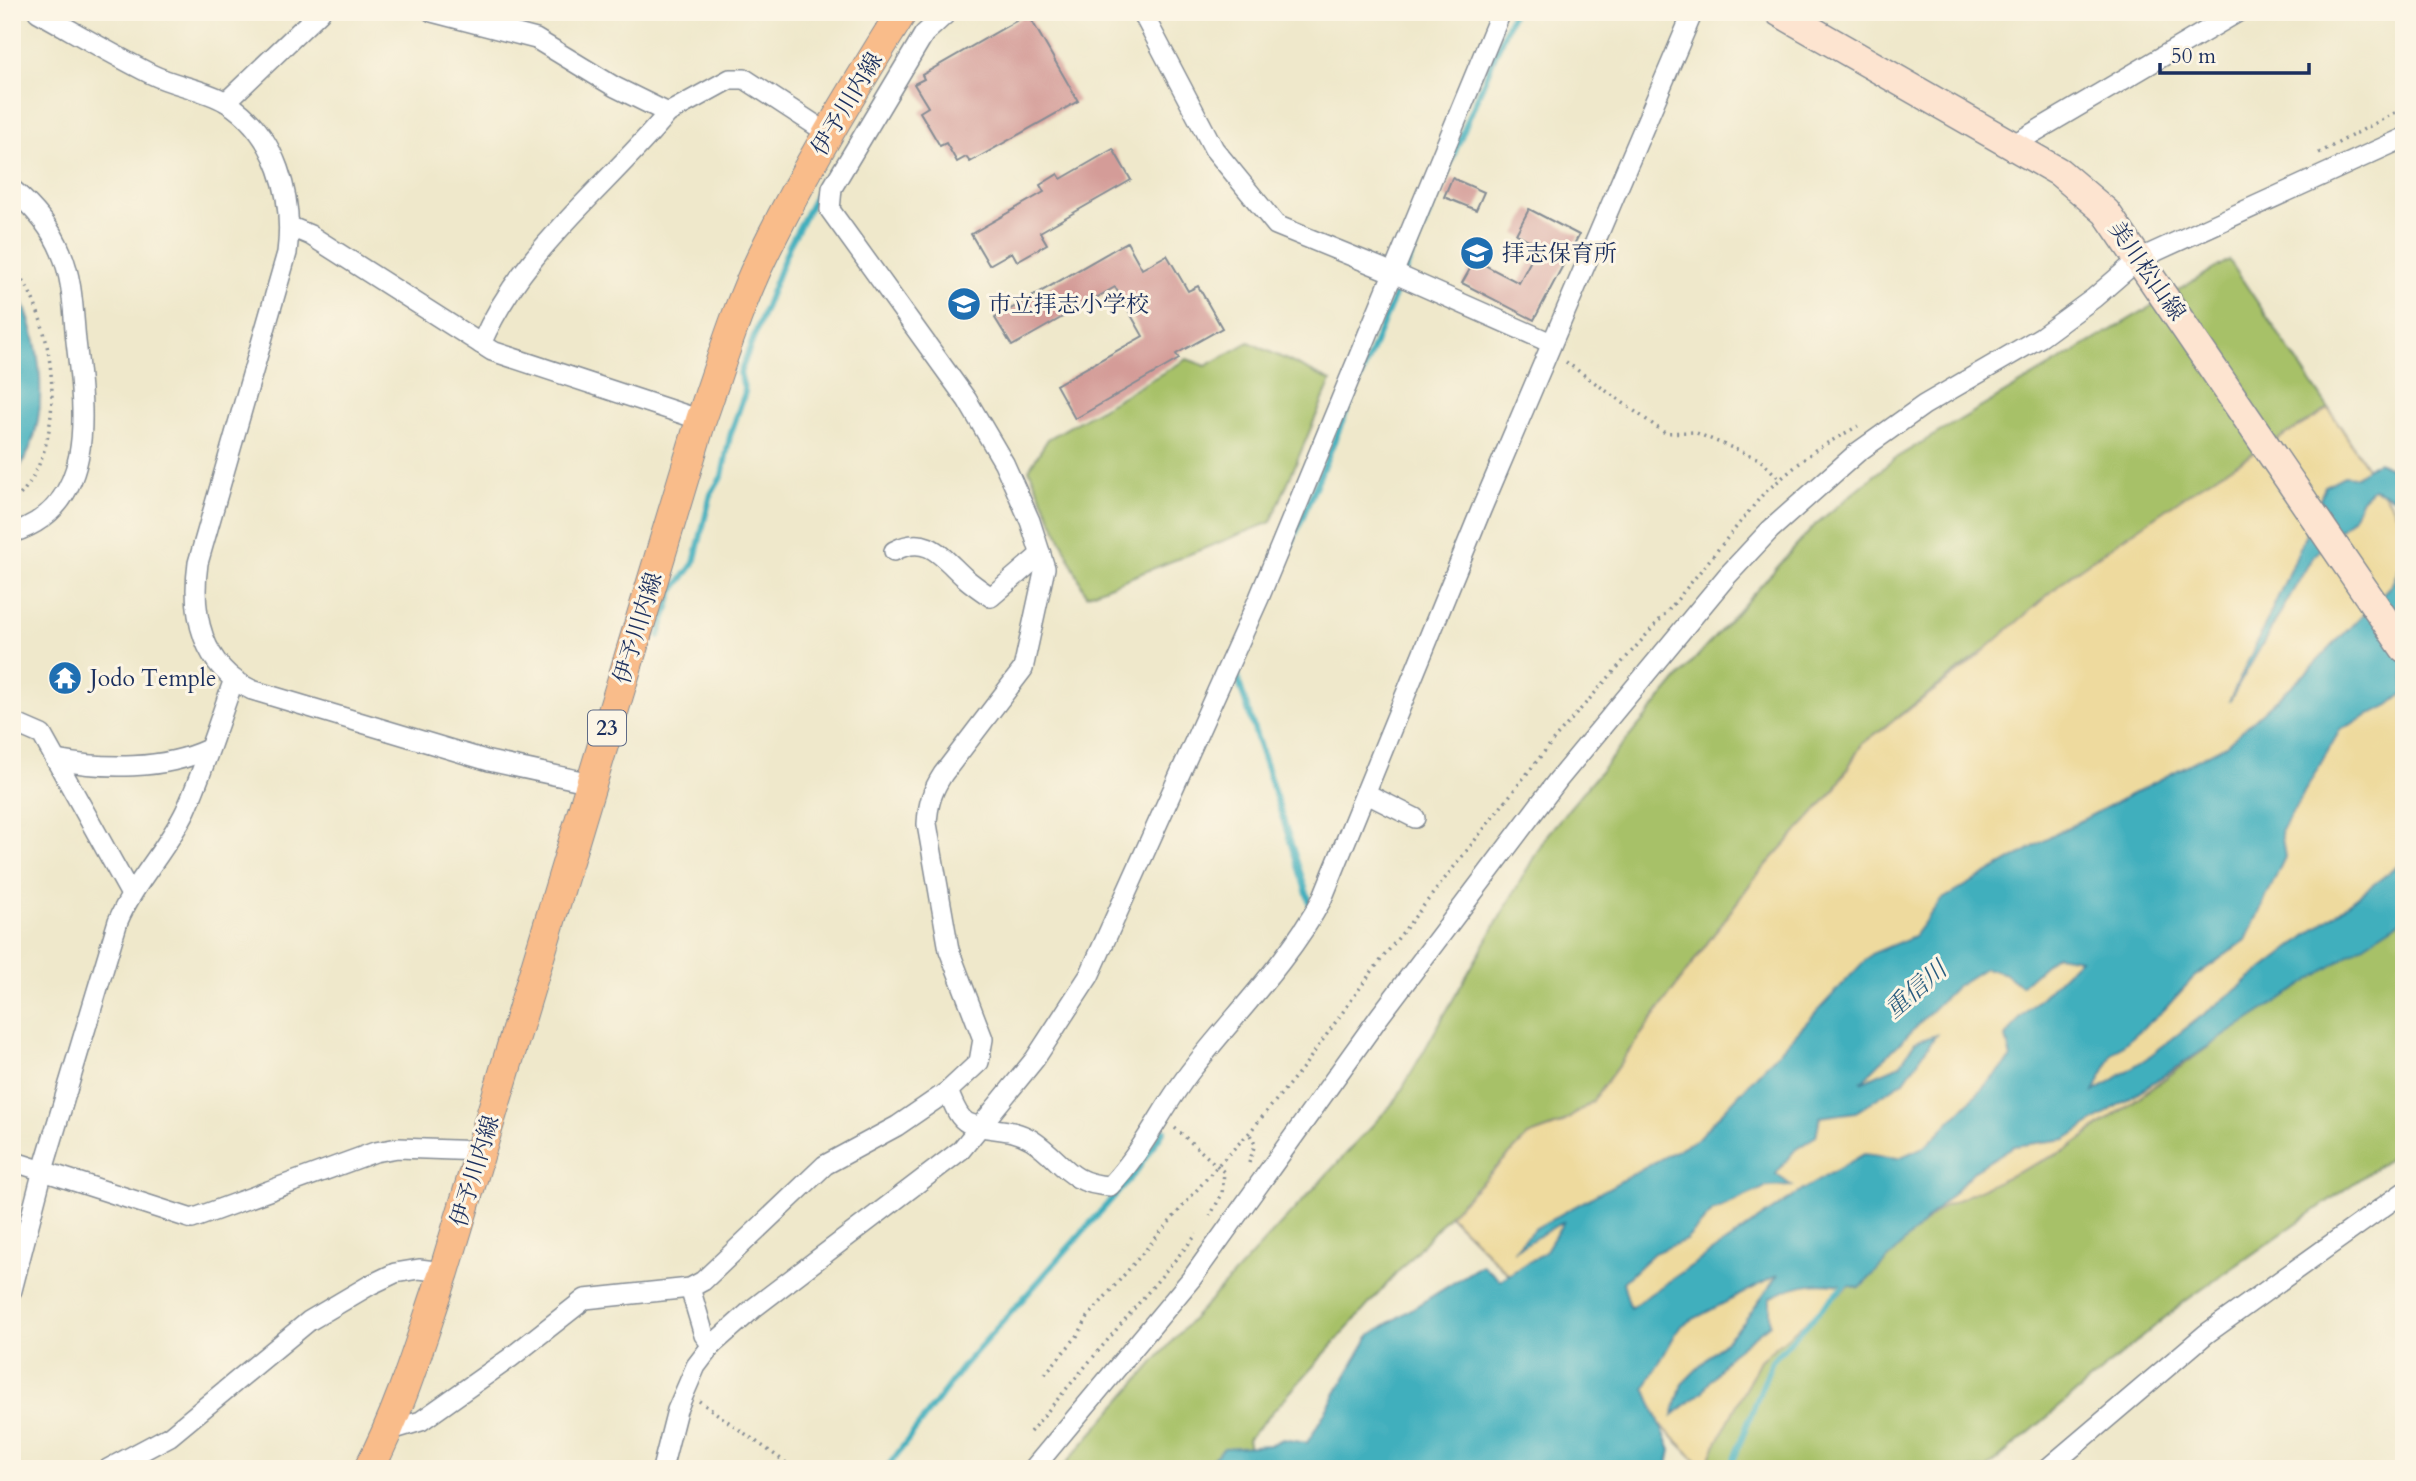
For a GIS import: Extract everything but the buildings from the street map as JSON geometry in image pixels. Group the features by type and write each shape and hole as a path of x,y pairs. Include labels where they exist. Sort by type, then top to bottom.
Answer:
{"main road":[{"name":"伊予川内線","path":"369,1469 388,1431 444,1272 701,420 737,314 761,260 829,134 902,12"},
{"name":"美川松山線","path":"1779,12 2059,172 2105,212 2404,648"}],"street":[{"path":"38,12 153,75 226,102 249,122 279,171 287,190 290,227 287,253 198,563 194,593 205,643 217,666 233,682 251,691 489,761 590,783"},
{"path":"226,102 320,12"},
{"path":"432,12 536,39 615,87 668,113"},
{"path":"388,1431 421,1421 510,1358 585,1298 690,1288 711,1275 825,1166 897,1126 948,1091 979,1062 983,1038 950,950 927,824 928,806 932,791 943,774 1023,669 1045,568 1003,463 967,400 830,210 832,188 924,34 948,12"},
{"path":"1142,12 1214,149 1265,215 1276,225 1391,272 1550,347"},
{"path":"662,1469 685,1391 712,1345 755,1307 961,1150 1063,1020 1089,976 1259,598 1391,272 1501,12"},
{"path":"948,1091 960,1117 968,1123 1007,1129 1031,1140 1077,1180 1110,1185 1146,1144 1190,1071 1311,919 1693,12"},
{"path":"2014,145 2238,12"},
{"path":"481,344 502,300 542,244 639,148 668,113 730,79 745,79 829,134"},
{"path":"1033,1469 1192,1278 1379,1017 1558,780 1727,576 1798,504 1858,452 1924,405 2041,337 2145,268 2404,138"},
{"path":"12,189 49,230 66,266 83,416 79,457 66,490 43,520 12,533"},
{"path":"290,227 310,235 427,313 492,351 701,420"},
{"path":"894,551 916,544 933,547 964,577 991,597 1041,554"},
{"path":"12,1290 43,1170 118,921 130,892 155,860 186,811 233,682"},
{"path":"12,722 42,735 130,892"},
{"path":"56,761 101,768 174,763 208,749"},
{"path":"1365,793 1415,818"},
{"path":"12,1161 192,1219 375,1152 398,1148 481,1151"},
{"path":"2047,1469 2206,1334 2404,1192"},
{"path":"108,1469 170,1436 309,1321 370,1285 394,1273 419,1269 444,1272"},
{"path":"690,1288 704,1335 712,1345"}],"path":[{"path":"12,263 34,300 47,354 51,416 43,461 36,477 12,502"},
{"path":"1550,347 1665,433 1694,432 1759,458 1779,478"},
{"path":"1045,1374 1078,1335 1088,1317 1305,1065 1370,974 1555,738 1672,606 1764,493 1815,450 1863,424"},
{"path":"1160,1120 1176,1128 1219,1164 1224,1172 1225,1184 1208,1221"},
{"path":"1030,1432 1199,1232"},
{"path":"685,1391 794,1469"}],"green space":[{"path":"2229,260 2329,409 2204,483 1862,744 1835,790 1754,879 1592,1102 1561,1124 1528,1136 1449,1215 1248,1439 1254,1469 1061,1469 1175,1338 1396,1100 1546,836 1687,668 1816,524 1894,459"},
{"path":"1249,342 1331,381 1271,522 1086,595 1029,469 1048,439 1187,359 1206,366"},
{"path":"2404,889 2404,1148 2181,1304 1986,1469 1703,1469 1760,1360 1944,1205 2067,1150 2270,1002"}],"sand":[{"path":"2329,409 2404,525 2404,889 2280,994 2066,1150 1944,1206 1760,1360 1704,1468 1449,1215 1528,1136 1561,1124 1592,1102 1754,879 1835,790 1862,744 1962,670 2073,573 2204,483"}],"water":[{"path":"12,279 23,302 37,353 40,407 35,433 26,457 12,478"},
{"path":"2402,461 2404,523 2399,503 2392,497 2373,489 2362,499 2354,516 2312,558 2229,702 2295,560 2325,486 2344,476 2354,477 2378,462 2394,470"},
{"name":"重信川","path":"2404,557 2404,693 2389,705 2340,730 2281,832 2285,857 2246,940 2193,978 2164,1010 2112,1054 2094,1092 2147,1058 2404,861 2404,919 2066,1139 2014,1146 1975,1170 1860,1288 1835,1284 1803,1285 1770,1298 1770,1324 1730,1355 1702,1392 1673,1415 1682,1384 1744,1322 1778,1275 1680,1326 1645,1388 1671,1450 1667,1469 1201,1469 1224,1448 1269,1445 1283,1439 1307,1443 1370,1335 1482,1265 1500,1280 1545,1252 1564,1221 1514,1251 1534,1229 1697,1139 1871,954 1914,936 1941,900 2063,830 2226,745 2307,672 2392,584","holes":["2056,955 2080,959 2019,1019 2006,1037 2011,1059 1926,1146 1899,1158 1864,1154 1802,1190 1630,1308 1623,1282 1654,1253 1686,1240 1713,1211 1766,1187 1792,1186 1776,1174 1795,1150 1816,1136 1820,1117 1856,1112 1904,1081 1936,1035 1915,1042 1900,1065 1861,1082 1955,987 1985,968 2006,974 2021,986"]}],"waterway":[{"path":"1285,559 1513,12"},
{"path":"659,636 673,591 694,563 711,494 722,476 730,436 745,392 740,373 789,246 825,179"},
{"path":"1255,630 1235,670 1311,906"},
{"path":"886,1469 964,1365 1135,1173 1164,1130"},
{"path":"1730,1469 1772,1361 1850,1279"}],"place":[{"name":"拝志保育所","path":"1477,253"},
{"name":"市立拝志小学校","path":"964,304"},
{"name":"Jodo Temple","path":"65,678"}]}
